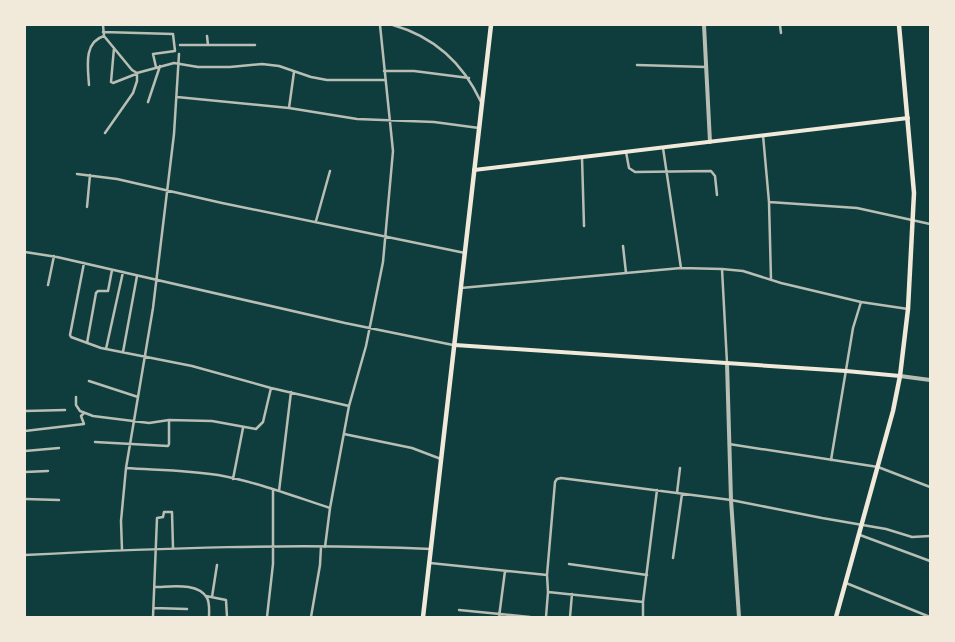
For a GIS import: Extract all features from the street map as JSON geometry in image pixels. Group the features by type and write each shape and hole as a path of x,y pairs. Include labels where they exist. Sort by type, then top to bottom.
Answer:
{"main road":[{"path":"423,617 491,25"},
{"path":"836,617 893,411 900,376 908,309 914,193 899,25"},
{"path":"474,170 908,118"},
{"path":"455,345 900,376"}],"street":[{"path":"103,25 104,34 136,73 137,79 133,93 105,133"},
{"path":"325,547 330,508 349,406 370,328 386,237 393,151 380,25"},
{"path":"393,25 418,34 444,50 469,78 482,103"},
{"path":"704,25 710,142"},
{"path":"780,25 781,33"},
{"path":"89,85 88,61 92,44 96,38 104,34 173,34 175,51 153,54 158,67 148,102"},
{"path":"207,36 208,45"},
{"path":"180,45 255,45"},
{"path":"114,48 111,82 114,83 136,73 174,63 198,67 262,64 278,66 327,80 385,80"},
{"path":"122,550 121,521 126,468 146,356 168,190 179,54"},
{"path":"637,65 706,67"},
{"path":"384,71 414,71 469,78"},
{"path":"289,108 294,72"},
{"path":"177,97 289,108 357,118 434,122 480,128"},
{"path":"763,134 769,202 771,279"},
{"path":"663,148 681,268"},
{"path":"626,152 629,168 635,172 711,171 715,176 717,195"},
{"path":"582,157 584,226"},
{"path":"316,221 330,171"},
{"path":"77,174 117,179 222,203 465,253"},
{"path":"87,207 90,175"},
{"path":"769,202 857,208 930,224"},
{"path":"623,246 626,273"},
{"path":"25,252 54,256 156,281 455,345"},
{"path":"48,284 54,256"},
{"path":"84,263 71,338 106,349 192,366 271,388 349,406"},
{"path":"461,288 681,268 722,269 744,271 861,302 908,309"},
{"path":"722,269 731,500 739,617"},
{"path":"87,343 96,293 98,291 108,291 112,270"},
{"path":"106,349 123,272"},
{"path":"123,352 137,276"},
{"path":"830,460 853,328 861,302"},
{"path":"900,376 930,380"},
{"path":"89,381 138,397"},
{"path":"76,397 78,409 93,416 149,423 169,420 206,421 256,429 263,422 271,388"},
{"path":"279,491 290,392"},
{"path":"25,411 65,410"},
{"path":"25,431 82,424 81,416 84,413"},
{"path":"95,442 169,446 169,420"},
{"path":"233,479 243,428"},
{"path":"344,434 412,448 440,458"},
{"path":"729,444 878,467 930,487"},
{"path":"25,451 59,448"},
{"path":"126,468 188,471 233,479 279,491 330,508"},
{"path":"677,493 680,468"},
{"path":"25,472 48,471"},
{"path":"546,617 547,575 555,482 557,479 731,500 886,529 912,537 930,536"},
{"path":"267,617 273,547 273,490"},
{"path":"643,617 643,602 657,490"},
{"path":"673,558 682,494"},
{"path":"25,499 59,500"},
{"path":"153,617 157,518 163,518 164,512 172,512 173,548"},
{"path":"860,535 930,562"},
{"path":"311,617 320,565 321,547"},
{"path":"25,555 173,548 325,547 432,549"},
{"path":"429,563 547,575"},
{"path":"569,564 647,574"},
{"path":"212,597 216,566"},
{"path":"499,616 505,571"},
{"path":"846,583 930,617"},
{"path":"155,586 197,589 206,596 226,600 227,617"},
{"path":"548,592 643,602"},
{"path":"570,617 572,594"},
{"path":"206,596 209,603 208,617"},
{"path":"154,608 187,609"},
{"path":"459,610 499,616 530,617"}]}
